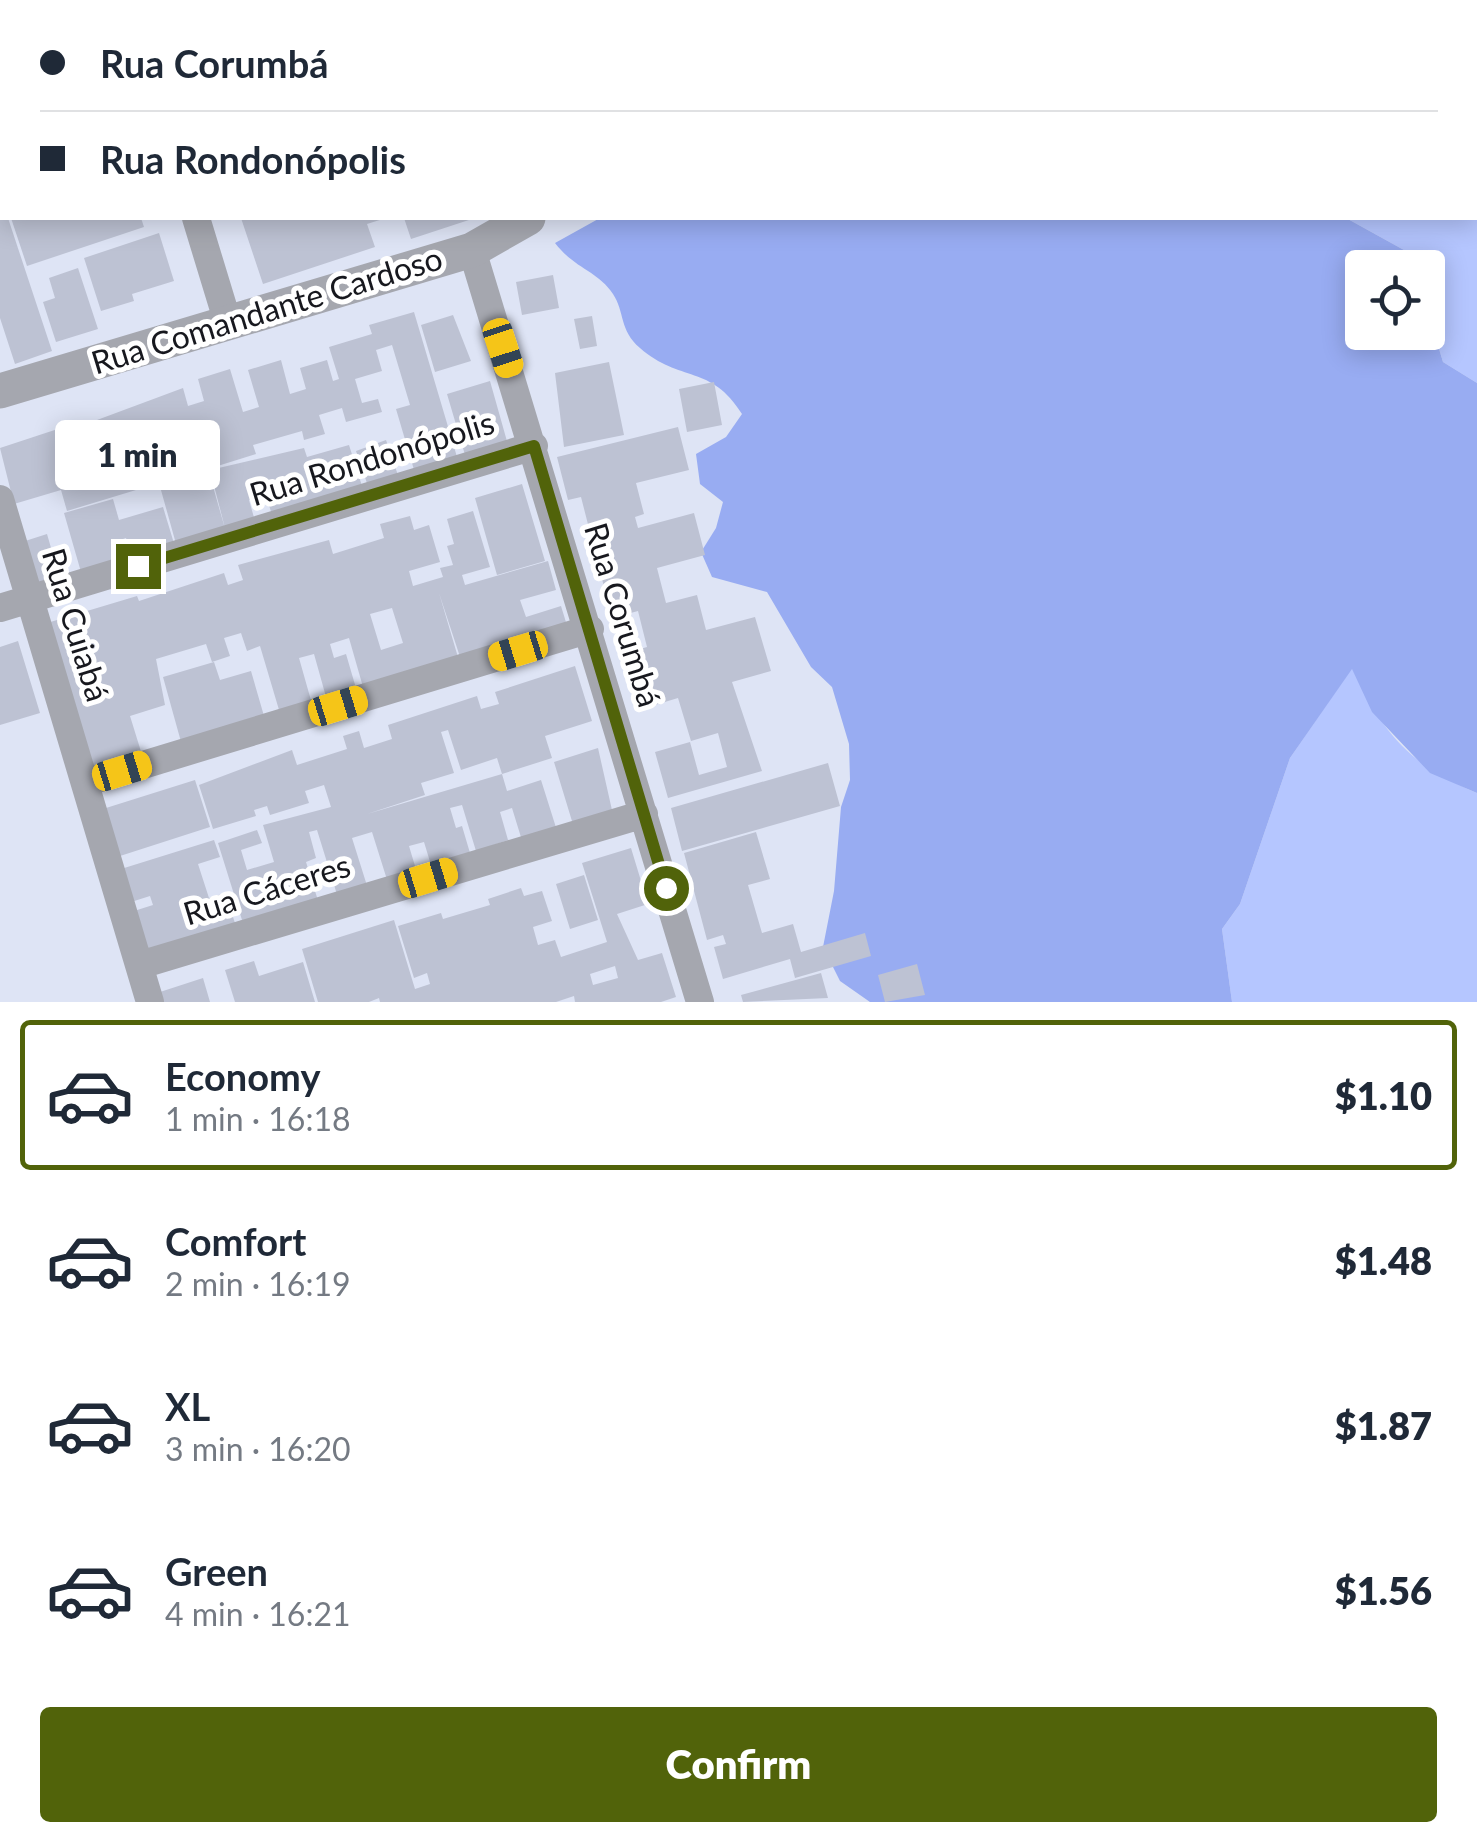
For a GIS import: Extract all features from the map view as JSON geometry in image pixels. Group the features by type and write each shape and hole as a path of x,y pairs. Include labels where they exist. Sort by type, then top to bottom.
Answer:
{"street":[{"path":"197,220 228,323"},
{"name":"Rua Comandante Cardoso","path":"0,391 472,250 519,220"},
{"name":"Rua Corumbá","path":"472,250 590,629 696,1001"},
{"name":"Rua Rondonópolis","path":"0,608 534,446"},
{"name":"Rua Cuiabá","path":"0,498 150,1002"},
{"path":"87,782 590,629"},
{"name":"Rua Cáceres","path":"140,965 644,814"}],"shaded area":[{"path":"596,220 1350,220 1404,250 1345,250 1345,350 1439,350 1443,362 1477,383 1477,793 1430,773 1372,712 1352,669 1290,758 1240,904 1222,929 1232,1002 870,1002 840,981 823,947 834,891 841,807 850,780 849,744 832,687 811,667 767,592 712,577 701,552 716,528 723,502 700,484 696,454 726,437 742,414 730,398 707,380 668,366 640,348 625,328 617,301 607,286 555,243"},
{"path":"1350,220 1477,220 1477,383 1443,362 1439,350 1445,350 1445,250 1404,250"},
{"path":"1352,668 1375,711 1401,745 1434,771 1477,793 1477,1002 1232,1002 1222,929 1240,904 1290,758"}],"building":[{"path":"0,220 9,220 52,351 15,364 0,318"},
{"path":"12,220 142,220 144,227 27,266"},
{"path":"242,220 380,220 367,224 375,247 263,284"},
{"path":"405,220 469,220 411,239"},
{"path":"159,233 174,281 132,294 134,301 101,311 84,258"},
{"path":"78,268 98,329 56,342 43,302 55,298 49,278"},
{"path":"553,275 559,308 522,315 516,282"},
{"path":"414,312 460,467 417,480 396,409 410,405 392,345 376,350 382,371 355,379 362,403 378,399 382,412 346,422 342,408 319,415 325,434 304,440 302,431 253,445 256,454 208,469 226,532 210,470 304,448 307,457 349,445 362,486 274,522 266,495 249,500 257,528 178,551 159,483 67,511 61,490 14,504 0,448 82,421 89,445 103,441 97,420 183,388 188,406 204,401 198,379 230,369 243,412 259,407 248,370 281,360 290,394 306,389 300,368 327,360 333,381 339,379 329,347 372,334 369,325"},
{"path":"453,315 471,361 435,372 421,325"},
{"path":"592,316 597,346 580,349 574,319"},
{"path":"609,362 624,435 564,447 555,373"},
{"path":"490,381 510,452 468,465 447,394"},
{"path":"714,382 722,425 687,432 679,389"},
{"path":"678,427 689,470 636,483 644,514 635,517 638,528 694,513 705,555 657,568 666,603 697,595 706,630 755,617 771,671 732,682 762,771 668,798 655,752 690,742 699,775 727,767 718,733 691,741 678,698 645,708 630,652 647,647 638,611 612,618 581,497 568,500 557,457"},
{"path":"386,440 401,484 371,495 356,451"},
{"path":"522,484 545,561 497,575 475,498"},
{"path":"113,499 119,520 163,507 176,550 133,563 126,538 114,542 122,568 83,579 64,513"},
{"path":"473,511 490,567 462,575 465,585 548,561 556,590 520,600 526,617 561,606 569,632 462,663 439,593 460,664 365,694 349,638 330,644 334,658 346,654 358,695 328,704 314,654 299,658 314,711 282,720 260,646 247,651 241,633 224,638 230,656 212,662 206,644 156,659 165,705 130,716 143,758 92,774 47,623 137,596 139,601 224,573 228,585 243,580 238,565 329,540 333,554 384,538 380,524 410,516 414,530 429,525 440,562 409,571 413,586 443,577 440,568 453,565 447,546 454,544 447,519","holes":["392,608 403,643 381,650 370,614"]},
{"path":"47,534 62,586 37,593 22,542"},
{"path":"18,641 40,713 0,725 0,647"},
{"path":"214,662 220,680 251,671 264,716 183,749 163,677"},
{"path":"575,666 592,721 545,736 552,758 502,774 507,791 541,780 559,837 524,847 512,808 500,812 508,840 476,851 462,805 450,808 456,828 462,826 470,853 431,865 424,842 409,846 418,876 389,886 372,832 352,838 369,892 339,901 317,830 309,832 316,858 306,862 320,907 149,960 134,911 153,905 150,896 131,902 121,869 214,840 220,857 198,864 209,898 225,893 235,923 242,920 218,843 257,830 262,843 241,850 247,870 274,862 263,825 331,807 324,785 305,791 309,803 270,815 267,806 254,810 256,816 213,829 199,785 292,750 297,765 347,749 343,736 359,731 364,748 392,739 388,725 477,696 481,709 499,704 495,692","holes":["448,730 461,770 497,758 502,774 367,814 425,795 421,783 454,773 441,732"]},
{"path":"598,748 614,819 575,831 554,762"},
{"path":"828,763 840,806 682,851 671,808"},
{"path":"195,780 210,827 120,856 106,808"},
{"path":"756,832 770,879 748,885 762,933 793,924 801,952 865,933 871,956 795,978 790,959 723,979 714,947 726,944 723,935 707,940 684,853"},
{"path":"631,848 648,904 617,914 638,960 662,953 676,997 661,1002 575,1002 574,996 556,1002 380,1002 379,998 369,1002 318,1002 302,949 394,920 415,989 430,984 427,973 414,978 398,926 441,913 443,919 490,905 488,899 521,888 524,896 542,891 552,921 533,927 538,945 555,940 561,957 607,942 582,863","holes":["615,966 618,978 593,985 590,974"]},
{"path":"584,875 598,920 570,929 556,884"},
{"path":"254,961 259,976 303,962 315,1002 235,1002 225,970"},
{"path":"917,964 925,995 885,1002 878,975"},
{"path":"821,973 828,998 743,1002 741,995"},
{"path":"203,978 210,1002 163,1002 160,992"}],"route":[{"path":"138,566 534,446 666,888"}]}
